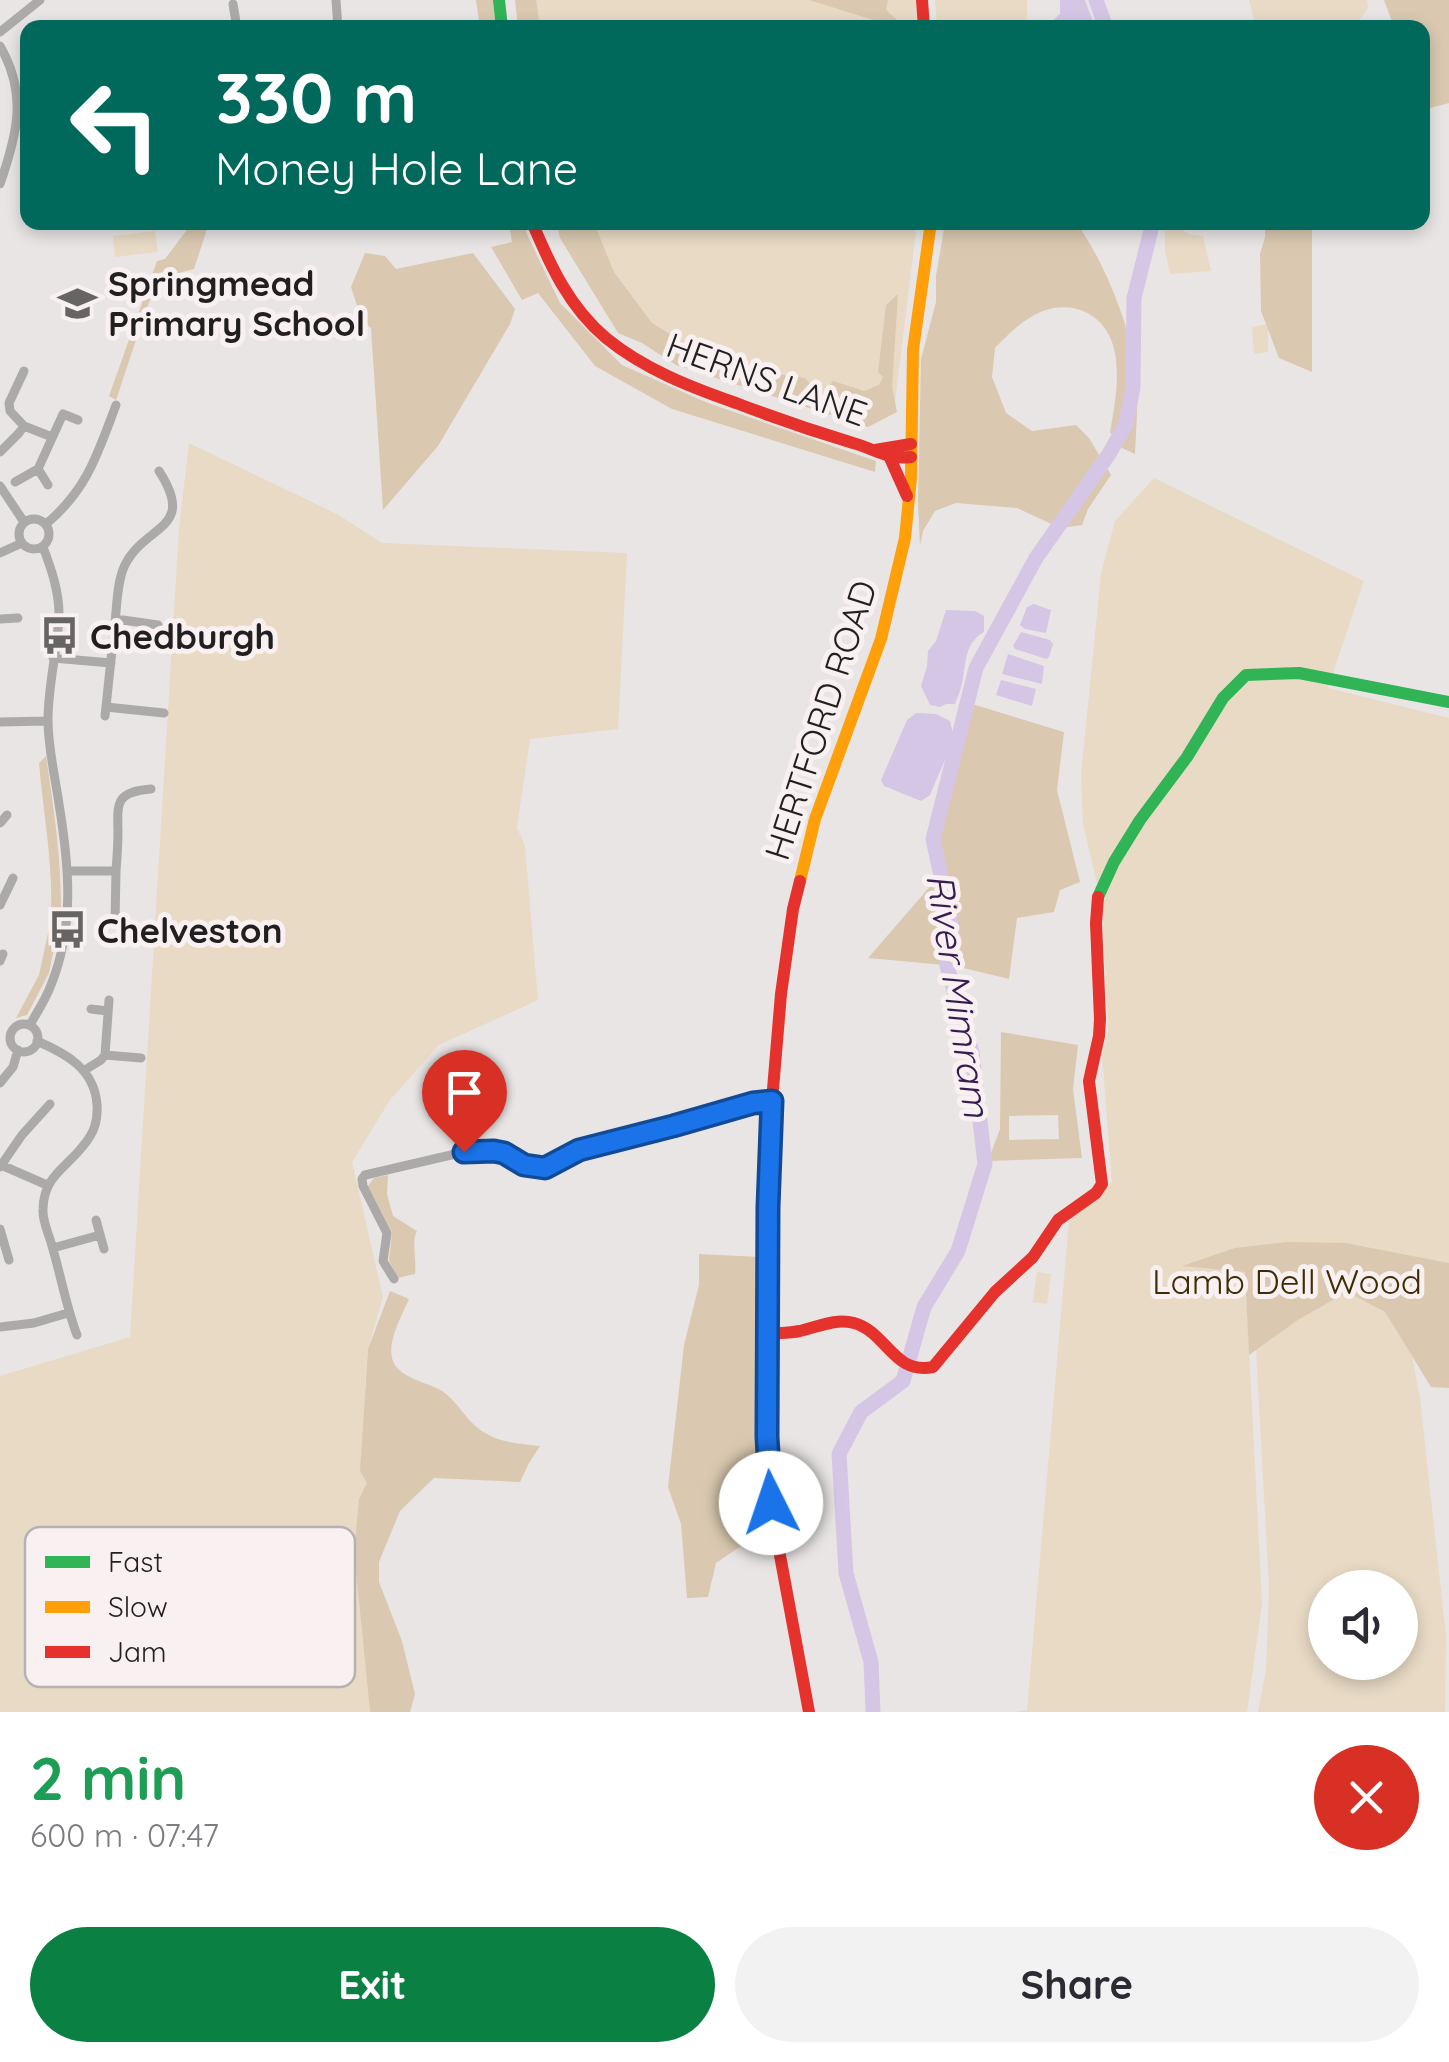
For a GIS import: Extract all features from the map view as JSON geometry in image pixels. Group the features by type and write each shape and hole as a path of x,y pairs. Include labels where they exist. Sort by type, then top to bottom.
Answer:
{"street":[{"path":"0,32 40,0"},
{"path":"233,4 236,20"},
{"path":"0,46 20,98"},
{"path":"0,184 5,156 20,120"},
{"name":"HERNS LANE","path":"535,230 563,291 590,324 628,356 655,372 890,458 911,451"},
{"name":"HERTFORD ROAD","path":"810,1712 771,1503 767,1437 772,1101 781,994 814,818 881,640 906,538 913,350 930,230"},
{"path":"24,371 9,407 24,426 52,437"},
{"path":"46,524 72,499 88,476 116,405"},
{"path":"15,482 38,469 63,414 78,420"},
{"path":"0,452 24,426"},
{"name":"HERNS LANE","path":"875,450 911,451"},
{"path":"890,458 910,503"},
{"path":"38,469 48,485"},
{"path":"159,472 172,495 172,512 168,521 138,547 124,568 106,712 164,713"},
{"path":"0,486 24,522"},
{"path":"33,518 46,524 50,534 43,547 34,550 22,544 18,535 24,522 33,518"},
{"path":"0,552 22,544"},
{"path":"30,1025 50,987 62,951 68,909 68,871 48,721 58,613 56,586 43,547"},
{"path":"0,619 18,618"},
{"path":"116,620 158,625"},
{"path":"53,658 110,663"},
{"path":"768,1334 848,1321 878,1337 910,1368 932,1368 995,1292 1033,1257 1058,1220 1096,1193 1102,1184 1089,1081 1099,1036 1098,894 1140,820 1187,757 1223,698 1246,676 1300,674 1449,702"},
{"path":"0,722 48,721"},
{"path":"115,923 117,807 122,797 151,789"},
{"path":"68,871 116,871"},
{"path":"0,905 8,881"},
{"path":"85,1070 105,1055 108,1006 91,1010"},
{"path":"18,1050 11,1041 11,1033 16,1026 30,1025"},
{"path":"30,1025 38,1042"},
{"path":"0,1030 11,1033"},
{"path":"18,1050 30,1050 38,1042"},
{"path":"38,1042 62,1052 85,1070 96,1094 96,1128 47,1185 42,1212 76,1335"},
{"path":"0,1083 13,1068 18,1050"},
{"path":"105,1055 141,1058"},
{"path":"394,1279 384,1261 388,1232 362,1186 366,1174 464,1152 494,1151 524,1165 545,1168 579,1150 772,1101"},
{"path":"47,1185 0,1166 50,1104"},
{"path":"96,1220 104,1249"},
{"path":"0,1229 10,1260"},
{"path":"53,1248 100,1235"},
{"path":"0,1327 34,1324 68,1313"}],"shaded area":[{"path":"530,0 915,0 917,20 533,20"},
{"path":"935,0 1027,0 1027,20 936,20"},
{"path":"1060,0 1085,0 1092,20 1054,20 1060,14"},
{"path":"1249,0 1367,0 1368,8 1359,20 1254,20"},
{"path":"581,230 916,230 894,410 801,404 667,358"},
{"path":"1181,230 1203,236 1211,271 1170,274 1165,231"},
{"path":"155,231 158,252 115,257 113,236"},
{"path":"1268,324 1268,352 1254,354 1252,327"},
{"path":"189,443 337,514 382,543 627,553 618,729 530,739 517,828 525,846 538,1000 439,1045 390,1100 352,1162 383,1297 368,1349 367,1483 355,1547 355,1527 25,1527 25,1687 355,1687 355,1562 370,1712 0,1712 0,1376 130,1337 179,528"},
{"path":"1154,478 1364,581 1328,688 1449,718 1449,1263 1346,1243 1186,1265 1245,1271 1262,1604 1247,1712 1014,1712 1027,1710 1069,1221 1112,1182 1102,1055 1108,1031 1102,904 1083,824 1081,775 1101,573 1115,521"},
{"path":"1034,604 1051,610 1046,633 1020,625 1027,607"},
{"path":"946,610 975,611 984,616 984,632 968,652 955,704 940,707 930,705 921,686 928,651 936,641"},
{"path":"1021,632 1050,640 1053,644 1049,657 1015,649"},
{"path":"1008,654 1044,666 1042,684 1002,674"},
{"path":"1001,680 1036,689 1032,706 996,695"},
{"path":"916,713 936,714 950,721 954,739 930,795 921,801 884,786 881,780 907,720"},
{"path":"1037,1272 1051,1274 1047,1304 1033,1302"},
{"path":"1347,1292 1385,1312 1412,1356 1446,1636 1445,1712 1258,1712 1266,1670 1269,1587 1256,1350"}],"green space":[{"path":"476,0 493,0 495,20 479,20"},
{"path":"515,0 536,0 539,20 517,20"},
{"path":"809,0 888,0 886,10 897,20 874,20"},
{"path":"1384,0 1449,0 1449,103 1430,108 1430,20 1391,20"},
{"path":"187,230 207,230 194,269 159,278 116,400 109,396 157,261 165,259"},
{"path":"510,230 526,230 560,303 622,365 708,403 876,461 875,472 672,409 595,366 538,293 522,300 491,247 512,242"},
{"path":"558,230 597,230 614,272 652,323 733,368 805,378 822,396 833,381 864,391 879,385 883,377 878,372 886,305 898,294 892,387 897,412 868,427 676,365 618,333"},
{"path":"944,230 1081,230 1087,238 1107,277 1131,344 1137,383 1135,454 1122,448 1110,432 1117,366 1108,333 1091,315 1056,308 1026,320 995,348 992,377 1006,413 1032,431 1076,425 1089,438 1111,475 1082,525 1060,528 1017,508 956,503 935,511 923,531 920,546 921,359 936,302"},
{"path":"1265,230 1312,230 1312,372 1279,358 1261,311 1260,254"},
{"path":"365,253 385,256 396,269 473,253 515,309 438,446 383,510 371,328 362,321 351,287"},
{"path":"972,704 1064,732 1057,790 1080,882 1060,890 1054,912 1017,918 1009,979 955,966 868,958 933,883 941,820"},
{"path":"46,756 59,856 61,916 51,911 39,763"},
{"path":"50,924 58,928 49,973 27,1015 16,1018 39,975"},
{"path":"1001,1032 1078,1045 1073,1089 1082,1158 988,1161 1000,1129","holes":["1058,1115 1059,1139 1009,1140 1009,1116"]},
{"path":"388,1175 387,1194 393,1216 417,1231 415,1274 397,1278 389,1260 392,1232 368,1186 374,1178"},
{"name":"Lamb Dell Wood","path":"1287,1242 1346,1243 1449,1263 1449,1388 1431,1387 1385,1312 1347,1292 1249,1355 1245,1272 1182,1266 1235,1248"},
{"path":"699,1254 760,1257 757,1464 745,1511 747,1542 716,1563 708,1597 687,1598 681,1524 668,1487 684,1345 699,1285"},
{"path":"390,1291 409,1299 392,1343 395,1365 413,1379 442,1391 487,1434 540,1446 520,1482 434,1478 400,1511 379,1562 379,1582 402,1641 415,1694 410,1712 370,1712 355,1562 359,1499 367,1483 360,1471 368,1349"}],"waterway":[{"name":"River Mimram","path":"1096,0 1103,20"},
{"name":"River Mimram","path":"873,1712 871,1662 846,1573 839,1454 861,1412 903,1381 924,1307 958,1251 985,1164 972,1052 947,966 952,927 933,839 976,668 1036,558 1126,424 1133,387 1134,298 1151,230"}],"traffic: fast":[{"path":"499,0 501,20"},
{"path":"1098,897 1140,820 1187,757 1223,698 1246,675 1299,673 1449,702"}],"traffic: slow":[{"path":"800,881 815,819 881,639 905,538 911,478 913,350 930,230"}],"traffic: jam":[{"path":"922,0 923,20"},
{"path":"536,230 581,313 606,338 636,359 685,384 780,419 888,455 911,457"},
{"path":"875,450 911,444"},
{"path":"890,458 907,496"},
{"path":"800,881 781,994 772,1101 768,1471 809,1712"},
{"path":"768,1334 833,1322 854,1323 875,1335 908,1365 933,1367 995,1292 1033,1257 1058,1220 1096,1193 1102,1184 1089,1081 1100,1019 1098,897"}],"place":[{"name":"Springmead Primary School","path":"78,303"},
{"name":"Chedburgh","path":"60,636"},
{"name":"Chelveston","path":"67,930"}],"route":[{"path":"464,1152 494,1151 524,1165 545,1168 579,1150 772,1101 767,1437 771,1503"}]}
